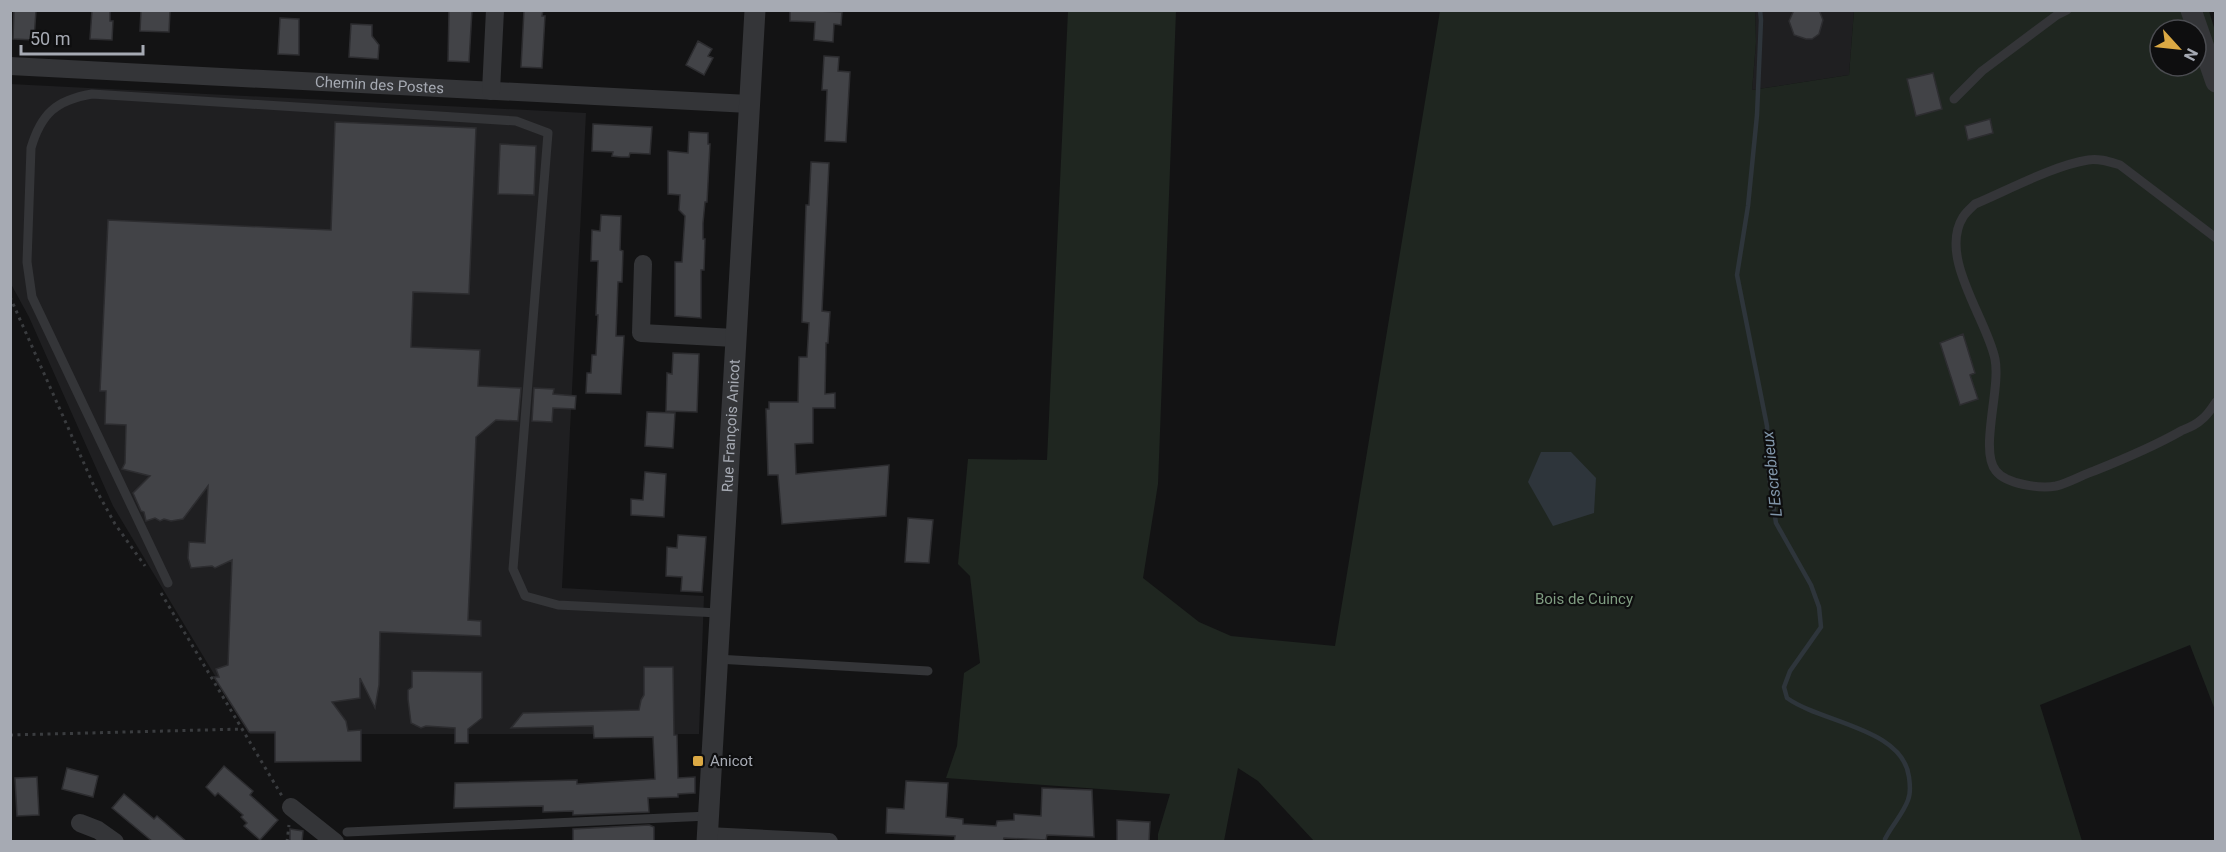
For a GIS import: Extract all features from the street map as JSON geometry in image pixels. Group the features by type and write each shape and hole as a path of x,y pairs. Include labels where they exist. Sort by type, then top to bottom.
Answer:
{"street":[{"path":"491,91 495,10"},
{"name":"Rue François Anicot","path":"708,831 755,10"},
{"path":"2191,10 2216,82"},
{"name":"Chemin des Postes","path":"10,66 749,104"},
{"path":"643,264 641,333 735,338"},
{"path":"291,807 341,837"},
{"path":"80,823 98,830 115,842"},
{"path":"708,831 829,842"}],"lane":[{"path":"1954,99 1982,71 2067,10"},
{"path":"168,584 32,297 27,262 31,148 43,118 58,105 75,97 92,94 516,121 548,134 513,569 525,596 558,605 719,613"},
{"path":"2216,238 2120,165 2107,160 2090,159 2069,165 1975,204 1964,214 1958,226 1957,239 1962,277 1995,358 1997,378 1989,436 1990,461 1997,473 2020,484 2036,487 2057,486 2157,445 2201,420 2216,402"},
{"path":"717,659 928,671"},
{"path":"341,837 708,831"}],"path":[{"path":"10,735 243,729"}],"shaded area":[{"path":"1755,11 1854,11 1849,75 1752,90 1756,42"},
{"path":"10,84 586,113 562,588 704,596 699,734 250,734 113,506 29,317 11,284"},
{"path":"1541,452 1571,452 1596,478 1594,513 1553,526 1528,482"}],"green space":[{"name":"Bois de Cuincy","path":"1068,11 1176,11 1158,484 1143,578 1199,622 1231,636 1335,646 1440,11 1755,11 1756,42 1752,90 1849,75 1854,11 2209,11 2216,34 2215,710 2190,645 2040,705 2082,841 1314,841 1258,781 1238,768 1224,841 1158,841 1170,794 946,778 957,746 964,673 980,663 970,576 958,564 968,459 1047,460"}],"building":[{"path":"14,10 36,10 34,40 13,39"},
{"path":"92,10 110,10 110,21 113,21 112,40 90,39"},
{"path":"141,10 170,11 169,32 140,31"},
{"path":"449,10 472,10 469,62 448,61"},
{"path":"524,10 543,10 542,16 545,16 542,68 521,67"},
{"path":"790,10 842,12 841,25 834,24 833,42 814,40 815,22 790,21"},
{"path":"1794,10 1819,10 1823,20 1819,34 1812,39 1794,35 1789,21"},
{"path":"280,18 299,19 299,55 278,54"},
{"path":"351,24 372,25 372,36 379,45 378,59 349,57"},
{"path":"698,41 712,49 708,56 713,58 704,75 686,65"},
{"path":"824,56 839,57 838,71 850,72 846,142 825,141 827,90 822,90"},
{"path":"1933,73 1942,109 1916,116 1907,79"},
{"path":"1990,119 1993,133 1968,140 1965,126"},
{"path":"335,122 476,128 469,294 413,292 411,347 480,350 478,386 521,388 518,421 496,420 476,437 468,620 481,621 481,636 380,632 379,685 375,708 360,678 360,698 332,702 346,721 348,731 361,730 361,761 275,762 275,732 249,732 214,677 219,677 216,669 228,665 232,560 215,568 212,566 191,568 188,558 189,542 205,543 208,486 183,519 160,521 155,518 146,521 144,512 141,511 133,493 150,476 122,469 125,463 126,425 105,424 106,391 100,391 108,220 331,230"},
{"path":"593,124 652,127 650,154 630,153 629,157 621,157 612,156 613,152 592,151"},
{"path":"689,132 708,133 708,144 710,144 707,202 705,202 703,223 703,239 705,239 704,270 701,270 701,318 675,316 675,262 682,262 685,216 679,210 680,195 668,194 668,151 688,153"},
{"path":"500,144 536,146 534,195 498,194"},
{"path":"811,162 829,163 822,311 830,312 828,343 826,343 825,394 835,393 835,408 813,408 813,443 795,444 796,474 889,465 886,516 782,524 778,475 768,475 766,409 769,409 769,402 798,402 799,357 807,357 809,323 802,322 806,205 809,205"},
{"path":"601,215 621,216 622,282 618,282 616,336 624,336 621,394 586,393 587,373 591,373 592,355 596,355 598,315 596,315 598,261 591,261 592,230 600,231"},
{"path":"1963,334 1975,373 1970,375 1978,399 1960,405 1940,343"},
{"path":"673,353 699,354 697,412 666,411 667,373 672,374"},
{"path":"534,388 554,389 553,394 576,396 575,409 553,408 552,422 532,421"},
{"path":"647,412 675,413 673,448 645,446"},
{"path":"645,472 666,474 664,517 631,515 631,499 643,500"},
{"path":"908,518 933,520 929,563 905,562"},
{"path":"678,535 706,537 702,592 681,591 682,577 666,576 667,547 677,548"},
{"path":"644,667 673,667 674,735 677,735 678,778 695,777 695,793 678,794 678,797 648,798 649,812 573,815 573,811 543,812 543,806 454,808 455,783 577,780 577,784 655,779 653,737 594,738 593,726 511,728 523,713 639,710 644,695"},
{"path":"412,671 482,672 482,718 468,729 468,743 455,743 455,728 426,726 421,728 411,723 408,690 412,687"},
{"path":"224,766 253,791 250,795 278,820 260,840 244,826 247,823 241,817 243,815 218,793 215,796 206,787"},
{"path":"67,768 98,776 93,797 62,789"},
{"path":"37,777 39,815 17,816 15,778"},
{"path":"906,781 948,783 946,817 963,819 963,824 996,826 997,821 1014,820 1014,814 1041,816 1042,788 1092,790 1094,837 1047,835 1046,840 1004,838 1003,842 954,842 955,836 886,833 887,808 904,809"},
{"path":"124,794 154,819 157,816 187,842 153,842 112,808"},
{"path":"1117,820 1150,822 1149,842 1117,842"},
{"path":"649,825 654,827 654,842 573,842 573,829"},
{"path":"290,829 303,831 302,842 290,842"}],"waterway":[{"name":"L'Escrebieux","path":"1760,10 1757,115 1748,206 1737,275 1767,426 1769,476 1776,523 1811,585 1819,607 1821,627 1790,671 1784,687 1787,698 1802,707 1877,737 1892,748 1903,761 1909,777 1909,797 1885,842"}],"place":[{"name":"Anicot","path":"698,761"}]}
